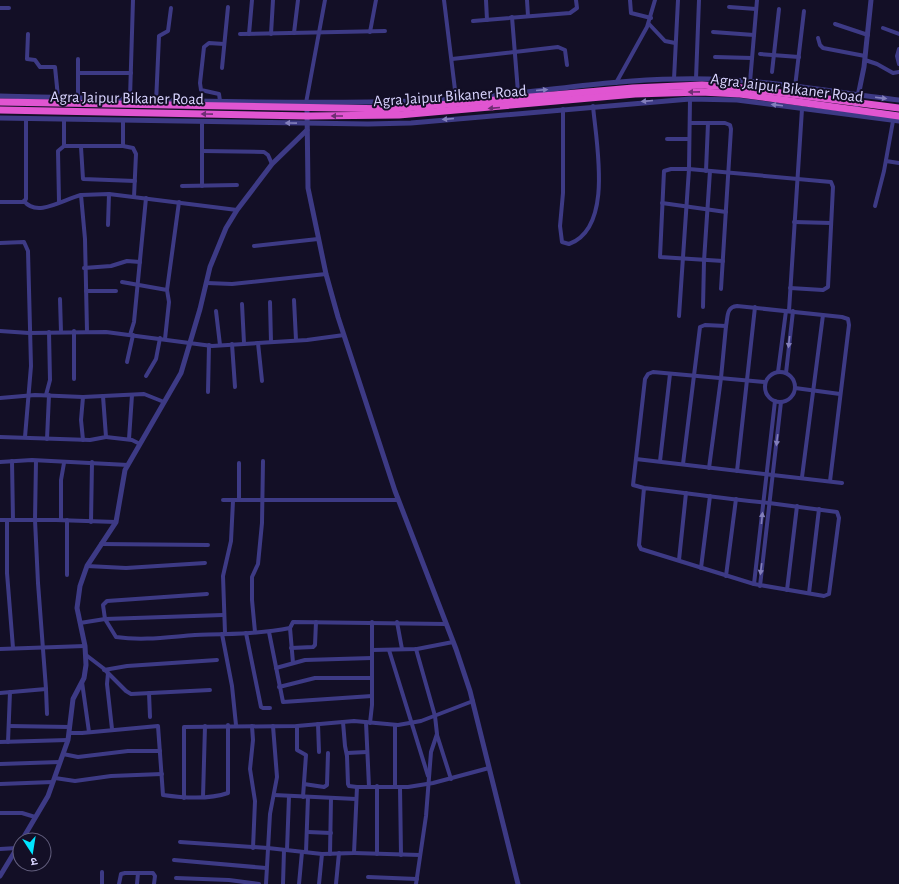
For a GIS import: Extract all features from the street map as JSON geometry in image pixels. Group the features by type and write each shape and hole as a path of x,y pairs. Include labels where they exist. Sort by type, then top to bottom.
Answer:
{"highway":[{"name":"Agra Jaipur Bikaner Road","path":"0,110 363,110 418,104 683,85 743,88 899,108"},
{"name":"Agra Jaipur Bikaner Road","path":"0,102 156,102 423,114 635,94 721,92 818,108 856,103 897,119"}],"street":[{"path":"130,98 133,0"},
{"path":"249,34 252,0"},
{"path":"271,34 273,0"},
{"path":"294,33 298,0"},
{"path":"325,0 318,33 307,109 308,188 318,239 326,274 344,335 398,500 453,642 473,701 518,884"},
{"path":"370,32 376,0"},
{"path":"444,0 456,98"},
{"path":"486,0 487,20"},
{"path":"527,0 528,16"},
{"path":"473,21 573,12 577,8 576,0"},
{"path":"630,0 631,13 651,18"},
{"path":"616,83 651,18 655,0"},
{"path":"674,79 678,0"},
{"path":"696,79 699,0"},
{"path":"856,103 865,58 871,0"},
{"path":"750,82 757,2"},
{"path":"222,68 228,7"},
{"path":"729,7 756,9"},
{"path":"0,8 9,8"},
{"path":"156,102 159,36 168,31 170,8"},
{"path":"772,72 779,9"},
{"path":"795,87 804,11"},
{"path":"512,17 518,92"},
{"path":"648,24 665,41 675,43"},
{"path":"834,24 868,33"},
{"path":"883,28 899,34"},
{"path":"240,34 385,31"},
{"path":"713,32 754,35"},
{"path":"28,34 27,59 35,60 40,67 55,67 58,97"},
{"path":"818,38 820,45 824,48 865,58 893,73 899,72"},
{"path":"220,101 219,94 201,90 200,83 204,47 209,43 224,44"},
{"path":"452,59 515,51 562,48 566,53 567,65"},
{"path":"899,49 897,56 899,64"},
{"path":"760,54 799,57"},
{"path":"715,57 752,58"},
{"path":"78,59 78,98"},
{"path":"78,73 131,74"},
{"path":"418,104 456,98 674,79 750,82 795,87 856,103 899,100"},
{"path":"0,96 130,98 156,102 220,101 307,109"},
{"path":"679,316 689,169 690,99"},
{"path":"0,118 307,124 411,123 592,106 690,99 737,100 802,109 818,108 897,119 875,206"},
{"path":"563,109 563,186 560,234 562,242 569,244 580,238 586,232 592,221 598,203 600,177 592,106"},
{"path":"786,373 796,179 802,109"},
{"path":"26,118 24,201 30,207 36,209 49,206 81,195 109,194 237,210"},
{"path":"64,119 64,146"},
{"path":"123,120 123,146"},
{"path":"202,121 202,186"},
{"path":"690,123 725,123 731,127 721,289"},
{"path":"703,307 707,210 708,123"},
{"path":"27,832 48,796 68,740 73,700 82,682 86,665 85,646 76,608 80,586 87,566 116,522 125,470 152,420 181,373 218,244 237,210 272,164 307,130"},
{"path":"667,139 689,139"},
{"path":"59,202 58,151 64,146 130,147 135,151 134,197"},
{"path":"81,147 83,179 135,181"},
{"path":"202,151 264,152 268,155 272,164"},
{"path":"886,161 899,162"},
{"path":"723,261 662,258 659,256 664,171 671,169 689,169 796,179 832,184 832,223 828,287 823,290 790,288"},
{"path":"182,186 237,185"},
{"path":"108,225 109,194"},
{"path":"81,195 85,240 84,268 87,331"},
{"path":"127,362 134,322 146,198"},
{"path":"0,202 24,201"},
{"path":"146,376 156,359 163,338 169,302 167,290 179,202"},
{"path":"662,203 726,212"},
{"path":"794,222 832,223"},
{"path":"254,246 318,239"},
{"path":"0,243 24,242 27,246 30,289 29,333 31,366 25,437"},
{"path":"84,268 111,266 126,261 140,262"},
{"path":"207,283 232,284 326,274"},
{"path":"122,282 167,290"},
{"path":"86,291 116,291"},
{"path":"60,299 61,332"},
{"path":"294,300 296,340"},
{"path":"270,302 271,342"},
{"path":"242,304 244,344"},
{"path":"709,468 729,310 732,306 755,307 845,318 849,322 830,481"},
{"path":"737,471 755,307"},
{"path":"216,311 220,345"},
{"path":"778,372 789,311"},
{"path":"802,477 823,315"},
{"path":"683,464 700,327 705,324 726,326"},
{"path":"0,331 29,333 87,331 163,338 208,345 258,343 344,335"},
{"path":"74,331 74,379"},
{"path":"47,439 47,395 50,380 49,332"},
{"path":"258,343 262,381"},
{"path":"232,344 235,387"},
{"path":"208,345 208,392"},
{"path":"778,372 786,373 793,380 795,388 789,398 781,402 775,401 766,394 765,382 770,375 778,372"},
{"path":"644,488 640,548 760,586 824,596 829,594 838,525 837,512 633,486 645,379 650,373 694,375 765,382"},
{"path":"660,462 670,374"},
{"path":"795,388 840,394"},
{"path":"0,398 47,395 83,397 144,394 164,402"},
{"path":"129,439 132,395"},
{"path":"103,396 106,437"},
{"path":"83,397 81,420 83,440"},
{"path":"754,584 775,401"},
{"path":"760,586 781,402"},
{"path":"0,437 83,440 106,437 129,439 140,444"},
{"path":"636,459 842,482"},
{"path":"0,462 36,460 64,463 92,462 128,465"},
{"path":"36,460 35,520 38,583 48,714"},
{"path":"12,461 12,520"},
{"path":"256,632 252,600 252,577 258,564 263,500 263,461"},
{"path":"91,522 92,462"},
{"path":"61,520 61,480 64,463"},
{"path":"239,463 239,500"},
{"path":"678,560 686,493"},
{"path":"701,568 710,496"},
{"path":"726,576 736,499"},
{"path":"223,500 398,500"},
{"path":"233,501 231,542 223,576 223,634 232,686 236,725"},
{"path":"787,590 797,506"},
{"path":"810,593 819,509"},
{"path":"0,520 116,522"},
{"path":"7,520 7,573 13,648"},
{"path":"67,520 67,575"},
{"path":"101,544 208,545"},
{"path":"87,566 126,568 205,563"},
{"path":"208,594 107,601 103,605 105,619 116,637 148,640 269,632 290,628"},
{"path":"80,622 105,619 223,615"},
{"path":"293,663 290,628 293,622 397,622 446,624"},
{"path":"292,648 313,647 315,645 316,622"},
{"path":"369,787 367,752 368,722 372,696 372,622"},
{"path":"397,622 402,649"},
{"path":"269,632 279,687 282,699 286,702 372,696"},
{"path":"246,633 261,707 270,708"},
{"path":"372,650 416,649 453,642"},
{"path":"0,649 44,646 85,646"},
{"path":"416,649 435,716 437,734 451,779"},
{"path":"389,650 428,778"},
{"path":"86,655 108,673 128,693 210,690"},
{"path":"276,668 315,659 372,658"},
{"path":"104,670 127,666 218,660"},
{"path":"108,673 106,681 112,729"},
{"path":"279,687 315,678 371,678"},
{"path":"82,682 89,732"},
{"path":"0,693 46,689"},
{"path":"8,742 10,692"},
{"path":"149,693 150,717"},
{"path":"184,798 184,727 228,725 297,726 343,722 368,722 395,725 411,723 435,716 473,701"},
{"path":"343,722 349,786 369,787 428,784 489,768"},
{"path":"318,724 320,752"},
{"path":"69,733 158,726 163,796 184,798 228,793 228,725"},
{"path":"395,725 395,786"},
{"path":"9,726 70,727"},
{"path":"203,797 205,726"},
{"path":"252,726 253,740 250,769 255,801 253,848"},
{"path":"266,884 270,814 277,777 273,726"},
{"path":"297,726 297,750 306,755 303,797"},
{"path":"368,878 416,882 426,816 431,752 437,734"},
{"path":"0,742 68,740"},
{"path":"63,754 78,757 128,751 160,751"},
{"path":"347,752 367,752"},
{"path":"304,784 324,787 327,785 328,753"},
{"path":"0,764 60,762"},
{"path":"0,784 54,780 75,781 111,776 162,774"},
{"path":"377,854 378,786"},
{"path":"400,786 401,855"},
{"path":"354,853 357,787"},
{"path":"274,795 356,799"},
{"path":"283,884 289,796"},
{"path":"299,884 308,832 308,797"},
{"path":"330,854 331,798"},
{"path":"0,812 22,812 35,817"},
{"path":"308,832 331,833"},
{"path":"180,842 268,848 322,854 354,853 420,855"},
{"path":"0,849 12,848"},
{"path":"336,884 339,853"},
{"path":"319,884 322,854"},
{"path":"0,876 12,856"},
{"path":"174,860 266,868"},
{"path":"102,872 102,884"},
{"path":"119,884 122,873 152,873 155,876 154,884"},
{"path":"137,884 138,873"},
{"path":"176,878 229,880 259,884"}]}
